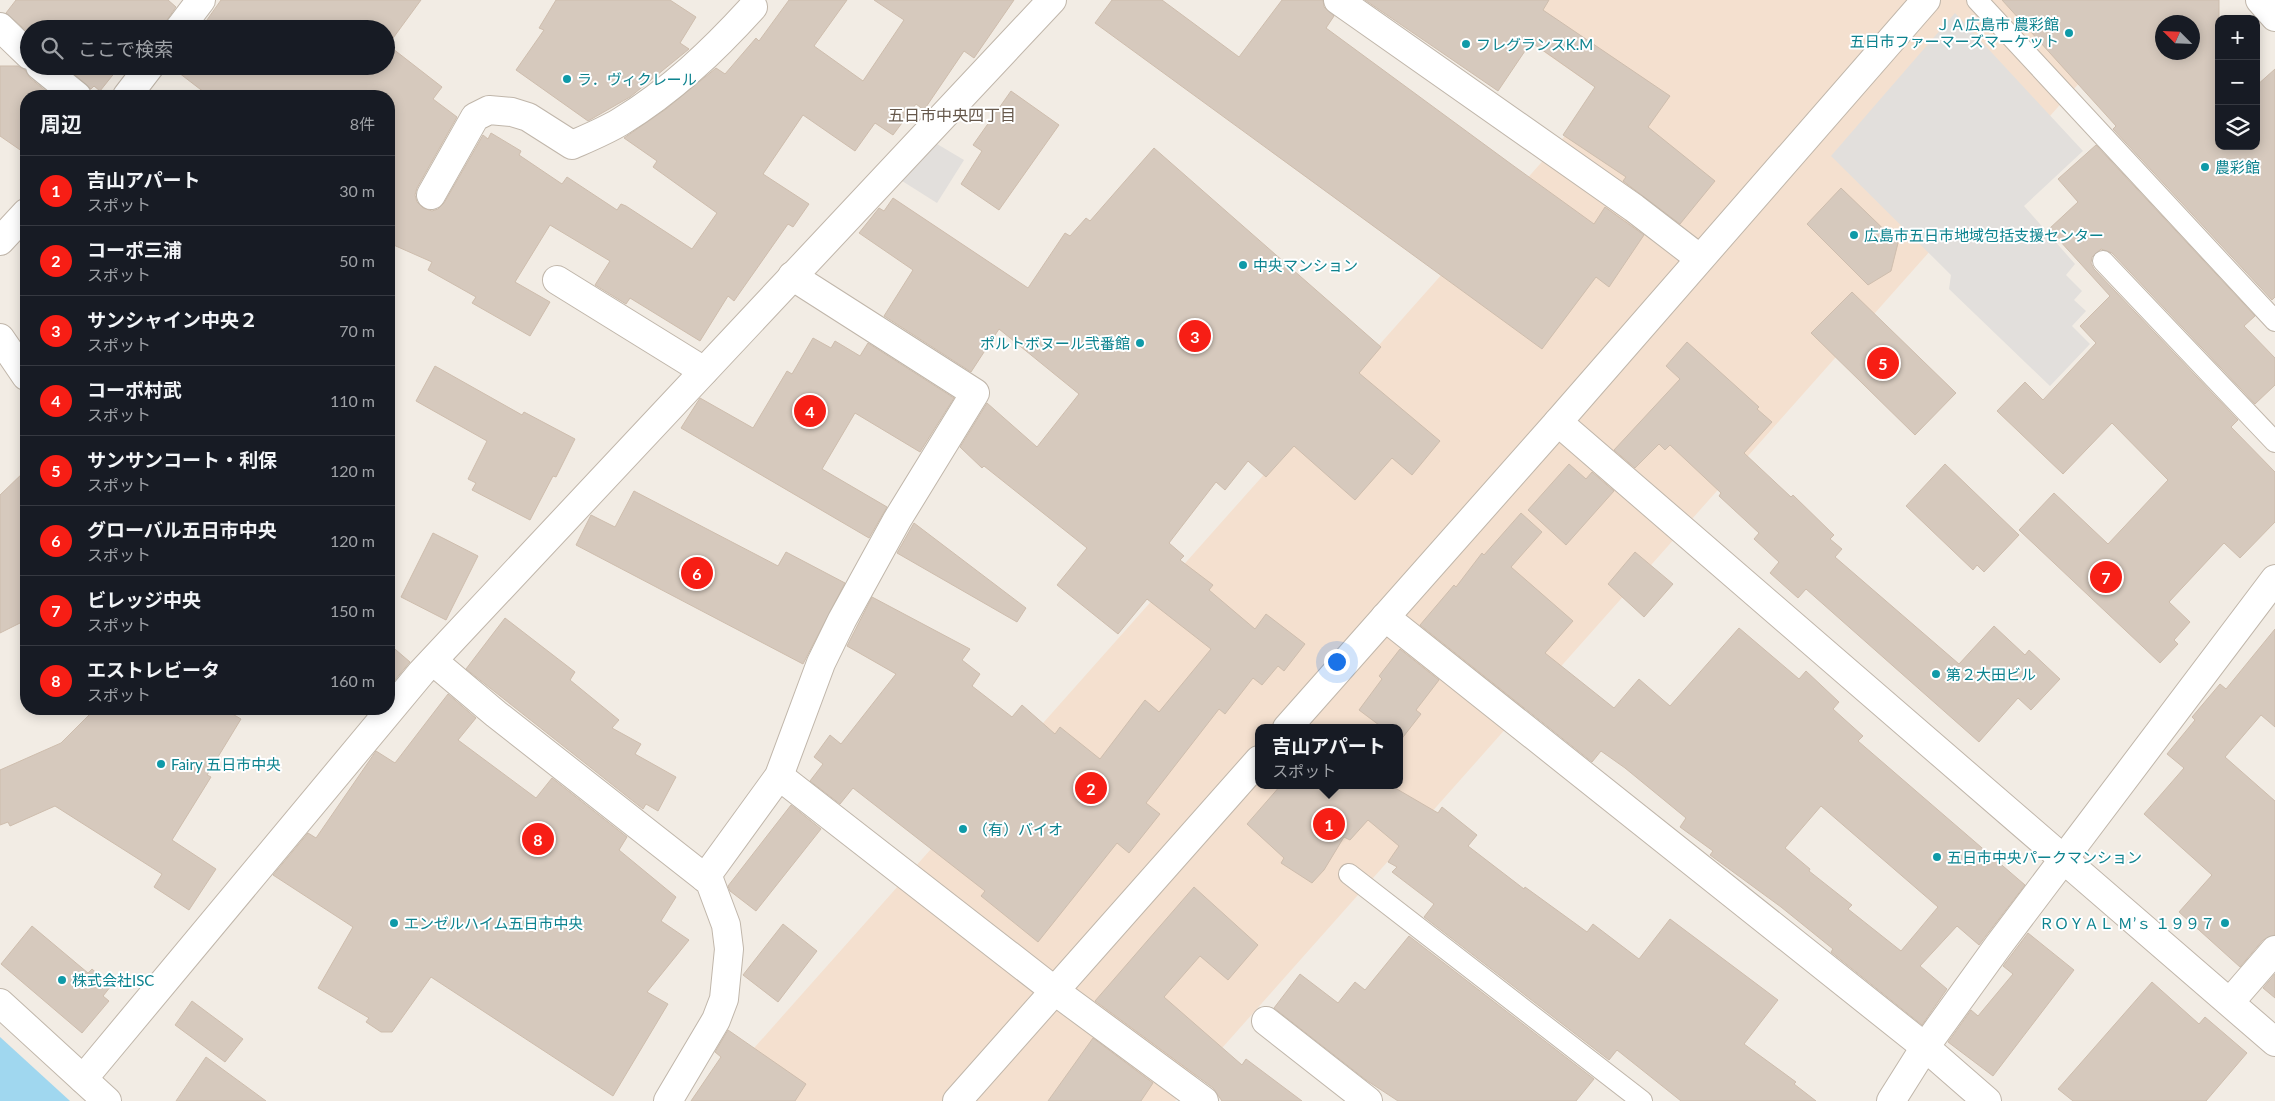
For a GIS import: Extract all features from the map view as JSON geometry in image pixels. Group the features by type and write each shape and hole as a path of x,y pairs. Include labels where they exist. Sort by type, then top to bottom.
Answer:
{"street":[{"path":"186,20 201,0"},
{"path":"395,705 433,661 1052,0"},
{"path":"1338,0 1634,208 1699,258"},
{"path":"1291,724 1558,422 1699,258 1926,0"},
{"path":"2260,0 2275,17"},
{"path":"431,195 475,117 488,110 512,112 528,117 572,145 619,123 666,90 712,52 752,2"},
{"path":"0,27 20,46"},
{"path":"51,75 70,90"},
{"path":"132,90 143,75"},
{"path":"0,241 20,219"},
{"path":"706,878 779,776 821,663 842,620 892,528 976,394 792,276"},
{"path":"557,280 704,371"},
{"path":"0,338 20,367"},
{"path":"1558,422 2275,1042"},
{"path":"1890,1101 1925,1048 2090,821 2275,579"},
{"path":"1385,617 1925,1048 1987,1101"},
{"path":"433,661 636,825 710,882 726,925 729,949 724,998 716,1020 668,1101"},
{"path":"83,1078 306,809 387,715"},
{"path":"957,1101 1255,765"},
{"path":"779,776 1054,991 1204,1101"},
{"path":"2230,1002 2275,950"},
{"path":"0,1003 107,1101"},
{"path":"1266,1021 1368,1101"}],"lane":[{"path":"1977,0 2275,321"},
{"path":"2103,261 2275,442"},
{"path":"1349,874 1642,1101"}],"shaded area":[{"path":"1469,0 2153,0 1175,1101 707,1101 1603,93"},
{"path":"1955,13 2083,151 2024,206 2075,264 2066,275 2082,291 2074,300 2086,311 2072,326 2090,344 2050,386 1949,289 1951,275 1831,156"},
{"path":"932,141 964,160 937,203 899,179"}],"water":[{"path":"0,1037 70,1101 0,1101"}],"building":[{"path":"16,0 168,0 176,7 167,20 20,20 20,25 6,13"},
{"path":"221,0 421,0 395,35 395,20 207,20"},
{"path":"556,0 670,0 696,17 680,43 689,49 630,97 588,121 516,70 544,30 539,28"},
{"path":"789,0 847,0 814,46 863,81 904,20 874,0 1014,0 974,58 964,51 924,110 916,104 893,135 875,123 855,151 803,115 763,174 809,204 793,227 788,224 734,301 728,296 700,341 630,298 626,304 595,285 610,261 550,225 515,282 550,302 530,336 472,303 476,297 428,270 432,262 395,246 395,90 201,90 182,75 395,75 395,50 442,87 433,99 457,117 417,188 415,195 417,202 423,208 432,211 438,209 444,203 483,135 488,139 491,133 521,151 519,155 562,184 567,177 617,210 621,204 626,206 692,249 717,213 653,167 657,161 624,138 666,109 716,68 725,74 756,38 759,41"},
{"path":"1112,0 1162,0 1239,57 1282,0 1323,0 1324,7 1334,16 1326,28 1511,164 1594,224 1605,207 1644,235 1609,287 1596,277 1542,349 1095,23"},
{"path":"1365,0 1549,0 1543,10 1670,96 1648,127 1715,181 1680,224 1623,181 1626,177 1563,135 1595,87 1531,42 1498,91"},
{"path":"2002,0 2219,0 2219,15 2215,15 2215,150 2260,150 2260,82 2275,69 2275,297 2272,300 2113,129 2116,126"},
{"path":"0,66 18,66 20,67 20,75 28,75 45,90 20,90 20,150 0,136"},
{"path":"75,75 113,75 101,90 94,86 91,89"},
{"path":"1011,91 1059,125 999,210 961,184 982,151 973,145"},
{"path":"2096,145 2255,316 2244,326 2275,358 2275,385 2255,404 2112,253 2101,249 2092,257 2091,263 2094,269 2238,420 2231,427 2275,472 2275,522 2240,558 2224,543 2169,602 2190,622 2174,640 2178,644 2160,663 2019,530 2054,493 2108,544 2168,480 2112,423 2063,474 1997,411 2025,382 2043,400 2096,343 2080,326 2110,296 2049,229 2078,202 2058,179"},
{"path":"1154,148 1381,347 1359,373 1440,441 1412,475 1392,458 1355,500 1294,446 1266,477 1248,461 1225,490 1216,482 1169,543 1184,556 1180,560 1213,585 1209,590 1255,629 1266,614 1305,644 1284,671 1278,666 1262,685 1253,678 1225,714 1219,709 1146,803 1160,814 1129,853 1117,843 1038,942 981,896 985,891 853,788 840,804 810,781 823,764 814,757 830,735 841,744 896,674 847,646 872,597 970,649 962,660 980,674 972,686 1012,717 1022,705 1055,734 1060,727 1100,759 1145,700 1159,712 1211,649 1147,599 1118,634 1057,585 1087,548 984,466 982,468 960,447 987,403 1037,447 1079,394 999,329 971,372 884,316 913,270 859,233 879,208 884,211 893,198 1028,288 1065,233 1070,236 1086,218 1090,221"},
{"name":"広島市五日市地域包括支援センター","path":"1841,188 1898,243 1891,271 1868,285 1807,224"},
{"path":"1852,292 1956,393 1915,435 1811,333"},
{"path":"813,338 831,348 835,341 860,356 868,343 954,398 920,452 855,413 822,469 887,507 869,538 681,428 700,398 753,428 787,371 792,374"},
{"path":"1687,342 1759,407 1757,409 1772,422 1744,453 1791,497 1793,495 1834,535 1830,539 1842,549 1835,557 1959,664 1994,626 2025,655 2029,650 2060,679 2031,710 2018,698 1979,742 1806,589 1798,598 1770,573 1779,562 1754,539 1759,533 1719,496 1721,493 1670,445 1665,450 1659,444 1635,468 1614,450 1680,379 1666,366"},
{"path":"435,366 522,415 524,412 575,439 556,477 553,476 530,520 472,490 476,483 468,479 487,441 416,401"},
{"path":"1569,464 1586,479 1592,472 1614,491 1566,545 1528,510"},
{"path":"1945,464 2019,535 1984,572 1977,565 1973,570 1906,506"},
{"path":"20,476 20,623 0,633 0,495"},
{"path":"634,491 778,566 786,552 845,583 803,664 576,545 591,515 615,527"},
{"path":"1521,513 1542,532 1511,567 1573,621 1545,653 1614,708 1639,679 1670,706 1739,628 1799,679 1806,671 1839,702 1833,709 1863,736 1858,741 2025,885 1979,945 1957,926 1920,966 1947,989 1922,1025 1831,952 1833,949 1781,907 1710,855 1713,851 1680,827 1686,818 1625,768 1601,751 1592,762 1420,625 1454,585 1456,587 1482,553 1484,555","holes":["1821,806 1938,907 1901,951 1848,909 1852,905 1809,871 1810,869 1785,848"]},
{"path":"914,523 1026,608 1017,622 897,553"},
{"path":"433,533 478,556 446,620 401,597"},
{"path":"1635,552 1673,584 1644,617 1608,584"},
{"path":"505,618 575,672 570,680 619,720 612,728 641,744 635,754 676,777 658,811 646,804 643,809 466,669"},
{"path":"2275,629 2275,727 2261,715 2225,757 2275,801 2275,935 2263,940 2240,967 2179,912 2212,875 2144,814 2184,768 2167,754 2195,720 2192,717 2220,684 2226,689"},
{"path":"395,649 410,662 395,680"},
{"path":"1400,649 1439,680 1416,710 1421,714 1403,737 1403,724 1378,724 1359,710 1382,679 1379,676"},
{"path":"448,694 476,718 458,740 536,798 552,778 627,837 619,850 676,897 661,921 689,940 647,992 668,1004 613,1096 431,977 392,1032 381,1032 366,1022 369,1018 318,988 353,927 273,875 308,833 316,838 376,751 395,763"},
{"path":"89,715 234,715 241,719 207,775 211,777 172,840 216,869 189,910 154,887 162,874 55,806 10,826 8,822 0,825 0,770 61,743"},
{"path":"1278,789 1397,789 1438,813 1442,807 1477,835 1468,846 1524,889 1525,887 1587,932 1593,924 1639,959 1670,919 1778,1000 1744,1044 1796,1082 1794,1084 1816,1101 1681,1101 1617,1050 1609,1060 1424,917 1434,904 1392,872 1397,867 1388,862 1399,846 1368,820 1350,840 1344,837 1324,870 1312,883 1281,863 1284,858 1247,824"},
{"path":"791,805 821,829 756,911 730,891 728,886"},
{"path":"1194,887 1258,945 1228,980 1200,956 1164,997 1242,1065 1246,1059 1302,1101 1222,1101 1213,1088 1095,1001"},
{"path":"783,924 817,951 778,1002 743,975"},
{"name":"株式会社ISC","path":"32,926 88,973 92,969 111,986 103,996 109,1001 82,1033 1,964"},
{"path":"2028,933 2074,970 1993,1076 1948,1042 1971,1010 1978,1016 2013,974 2003,966"},
{"path":"1409,936 1594,1079 1576,1101 1398,1101 1366,1080 1274,1008 1300,974 1338,1003 1355,982 1365,990"},
{"path":"2275,974 2275,998 2263,988"},
{"path":"2152,982 2199,1024 2205,1017 2247,1053 2206,1101 2073,1101 2058,1089"},
{"path":"192,1001 243,1039 225,1062 175,1025"},
{"path":"728,1030 806,1084 795,1101 691,1101 721,1057 715,1052"},
{"path":"1093,1038 1153,1083 1141,1101 1048,1101"},
{"path":"206,1057 266,1101 176,1101"}],"place":[{"name":"ＪＡ広島市 農彩館 五日市ファーマーズマーケット","path":"2069,33"},
{"name":"フレグランスK.M","path":"1466,44"},
{"name":"ラ．ヴィクレール","path":"567,79"},
{"name":"農彩館","path":"2205,167"},
{"name":"広島市五日市地域包括支援センター","path":"1854,235"},
{"name":"中央マンション","path":"1243,265"},
{"name":"サンシャイン中央２","path":"1195,336"},
{"name":"ポルトボヌール弐番館","path":"1140,343"},
{"name":"サンサンコート・利保","path":"1883,363"},
{"name":"コーポ村武","path":"810,411"},
{"name":"グローバル五日市中央","path":"697,573"},
{"name":"ビレッジ中央","path":"2106,577"},
{"name":"第２大田ビル","path":"1936,674"},
{"name":"Fairy 五日市中央","path":"161,764"},
{"name":"コーポ三浦","path":"1091,788"},
{"name":"吉山アパート","path":"1329,824"},
{"name":"（有）バイオ","path":"963,829"},
{"name":"エストレビータ","path":"538,839"},
{"name":"五日市中央パークマンション","path":"1937,857"},
{"name":"エンゼルハイム五日市中央","path":"394,923"},
{"name":"ＲＯＹＡＬ Ｍ’ｓ １９９７","path":"2225,923"},
{"name":"株式会社ISC","path":"62,980"}],"district":[{"name":"五日市中央四丁目","path":"952,114"}]}
